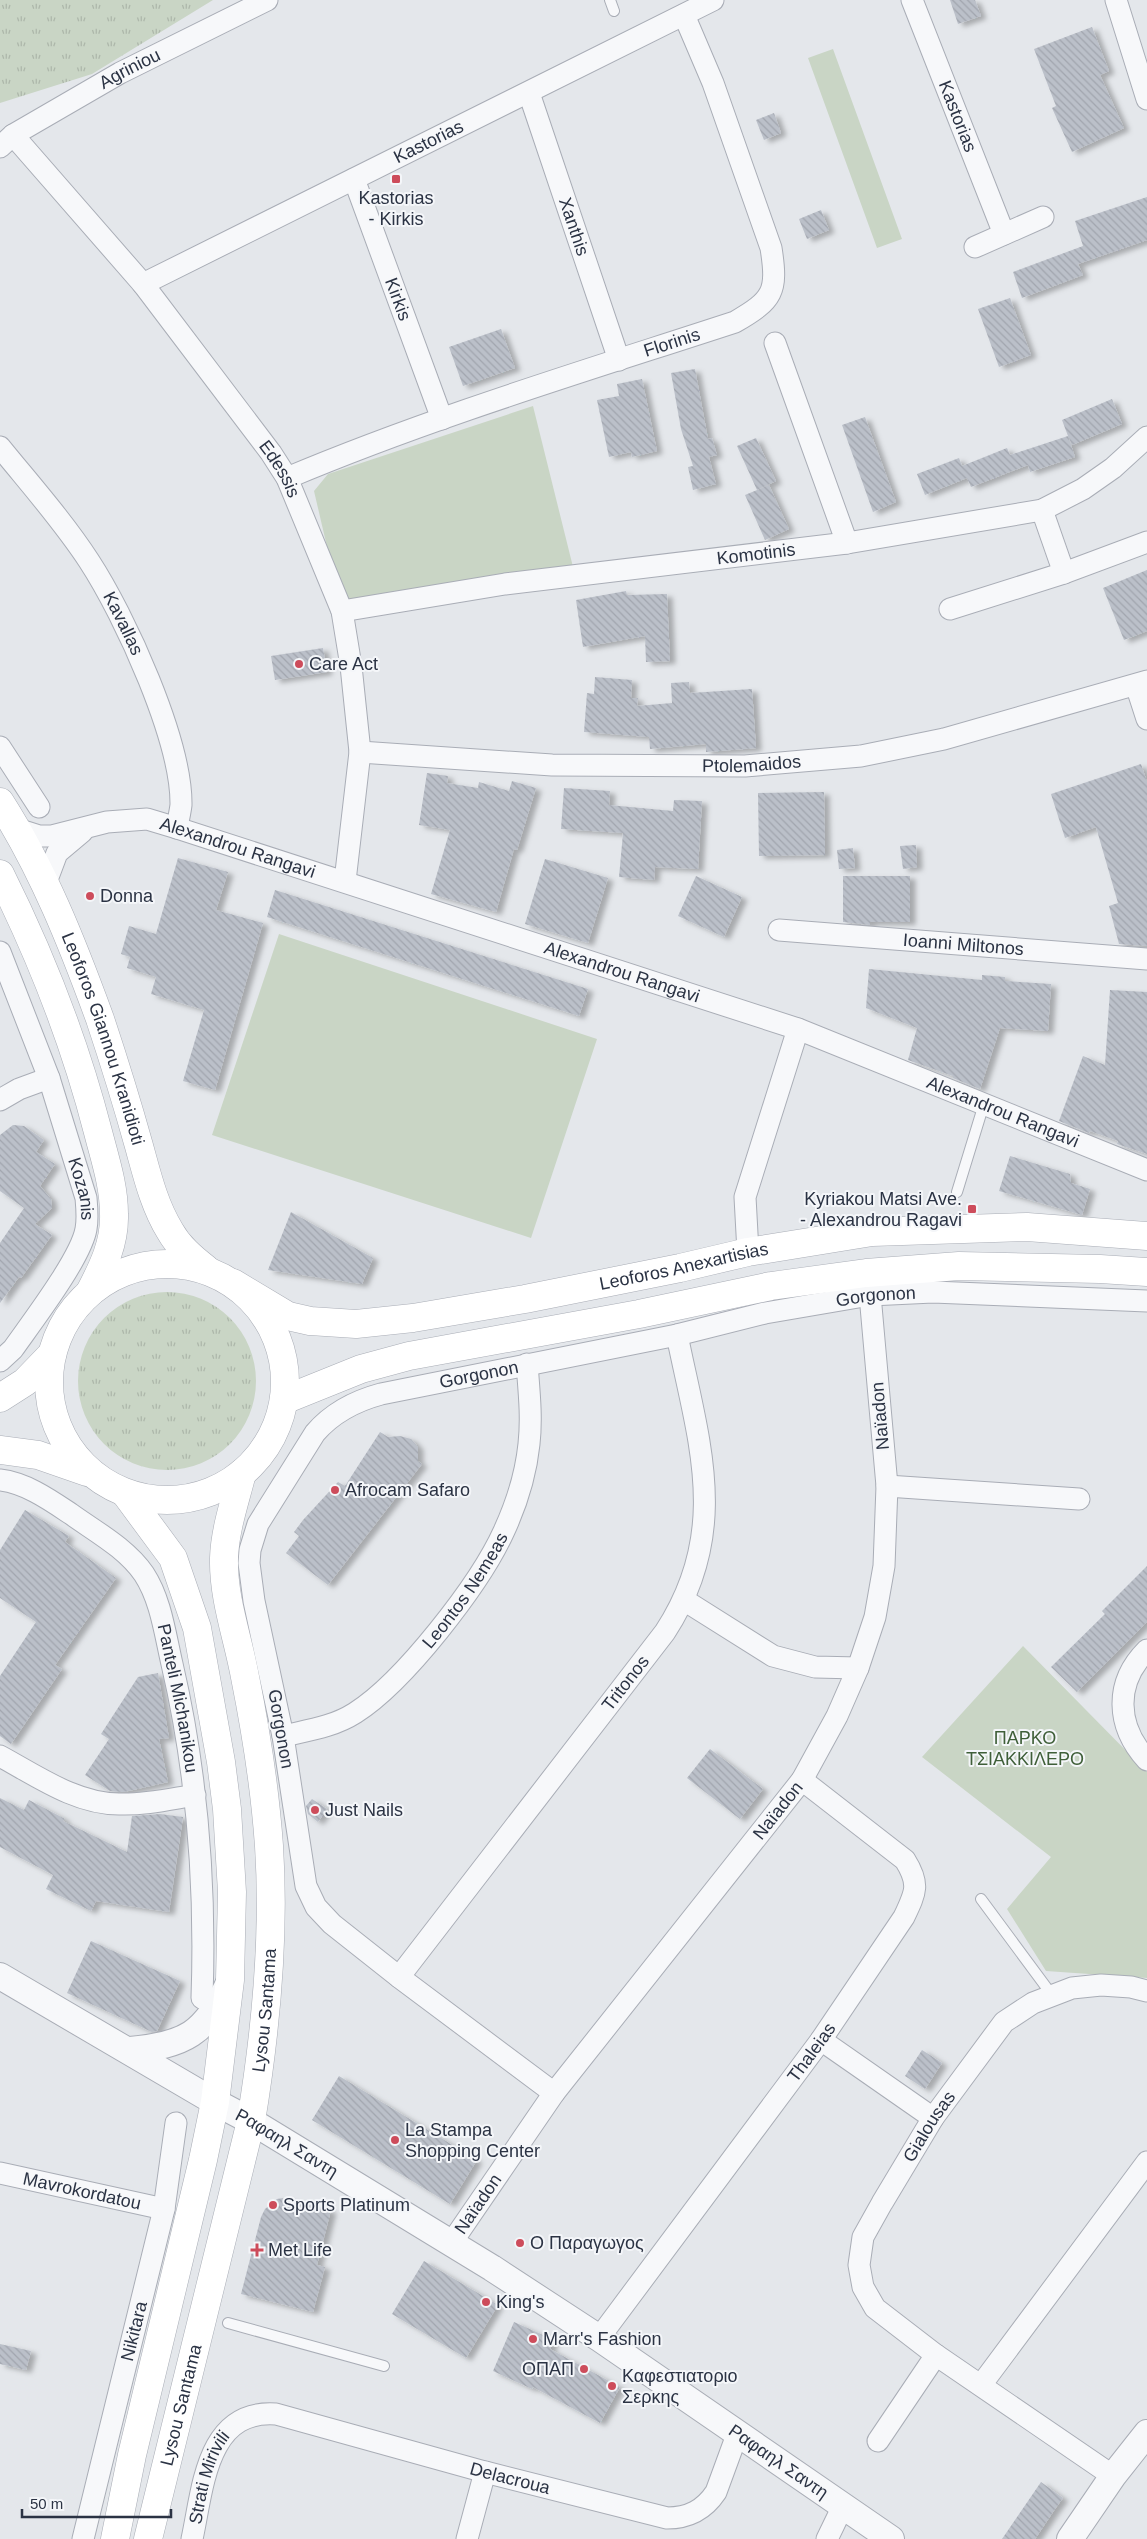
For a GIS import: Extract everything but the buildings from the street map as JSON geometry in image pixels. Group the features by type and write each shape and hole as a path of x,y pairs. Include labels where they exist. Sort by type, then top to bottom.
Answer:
{"main road":[{"name":"Leoforos Giannou Kranidioti","path":"0,802 17,829 45,885 99,1018 157,1207 184,1252 207,1270"},
{"name":"Leoforos Giannou Kranidioti","path":"3,885 36,953 69,1038 90,1100 108,1170 114,1214 113,1234 102,1270 89,1293"},
{"name":"Leoforos Anexartisias","path":"233,1283 288,1316 333,1324 365,1324 525,1299 680,1268 748,1252 886,1231 1027,1227 1147,1236"},
{"path":"0,1450 38,1455 90,1473 125,1493 156,1500 186,1499 216,1490 242,1473 262,1453 276,1428 284,1400 285,1366 275,1332 256,1304 233,1283 207,1270 176,1264 145,1266 115,1276 89,1293 66,1321 52,1354 48,1387 54,1419 68,1448 90,1473"},
{"name":"Leoforos Anexartisias","path":"284,1400 361,1369 409,1356 639,1314 771,1286 866,1273 959,1266 1147,1272"},
{"path":"0,1398 25,1382 52,1354"},
{"name":"Lysou Santama","path":"148,2539 251,2121 261,2058 268,1993 269,1845 260,1761 245,1675 229,1608 225,1576 226,1538 242,1473"},
{"name":"Lysou Santama","path":"115,2539 132,2455 203,2160 215,2102 222,2060 230,1980 232,1892 227,1808 197,1628 173,1558 125,1493"}],"street":[{"name":"Agriniou","path":"6,141 120,73 267,0"},
{"name":"Kastorias","path":"143,284 714,0"},
{"name":"Kastorias","path":"912,0 1004,234"},
{"path":"1116,0 1147,99"},
{"name":"Florinis","path":"287,478 344,454 442,419 736,322 758,308 771,294 775,272 771,248 713,83 684,15"},
{"name":"Xanthis","path":"529,93 619,360"},
{"name":"Edessis","path":"6,141 143,284 271,453 287,478 342,610 351,666 360,752 345,881"},
{"name":"Kirkis","path":"354,179 442,419"},
{"path":"975,247 1043,217"},
{"path":"775,344 847,543"},
{"name":"Komotinis","path":"342,610 505,584 847,543 1042,510 1083,489 1113,468 1147,438"},
{"name":"Kavallas","path":"0,447 52,511 90,562 144,668 174,754 180,805 177,828"},
{"path":"1042,510 1064,573"},
{"path":"950,609 1064,573 1147,542"},
{"path":"1141,683 1147,718"},
{"name":"Ptolemaidos","path":"360,752 561,765 745,766 861,756 944,739 1141,683"},
{"path":"0,748 39,808"},
{"name":"Alexandrou Rangavi","path":"17,829 39,836 52,836 86,829 107,822 147,819 177,828 798,1029 1147,1170"},
{"name":"Alexandrou Rangavi","path":"45,885 56,853 66,843 86,829"},
{"name":"Ioanni Miltonos","path":"780,930 1147,958"},
{"name":"Kozanis","path":"0,952 49,1078 86,1198 86,1230 76,1256 13,1349 0,1361"},
{"path":"748,1252 745,1197 798,1029"},
{"path":"0,1100 20,1089 49,1078"},
{"name":"Gorgonon","path":"399,1977 332,1924 316,1907 310,1896 303,1874 284,1736 250,1578 250,1550 258,1524 315,1433 332,1416 368,1398 527,1364 677,1335 766,1313 870,1295 934,1292 1147,1301"},
{"name":"Naïadon","path":"452,2242 554,2093 802,1780 837,1716 858,1668 875,1617 884,1566 887,1486 870,1295"},
{"name":"Tritonos","path":"399,1977 665,1632 684,1600 696,1563 706,1507 702,1460 677,1335"},
{"name":"Leontos Nemeas","path":"284,1736 325,1727 342,1720 371,1701 395,1680 432,1637 491,1555 514,1505 529,1445 531,1413 527,1364"},
{"name":"Panteli Michanikou","path":"0,1480 20,1486 51,1500 125,1552 145,1576 163,1623 187,1734 195,1795 203,1896 202,1998"},
{"path":"887,1486 1079,1499"},
{"path":"684,1600 773,1656 815,1667 858,1668"},
{"path":"1147,1650 1129,1673 1123,1703 1129,1733 1147,1760"},
{"path":"0,1756 72,1794 103,1803 133,1804 195,1795"},
{"name":"Thaleias","path":"599,2338 821,2040 904,1917 916,1887 914,1874 904,1860 802,1780"},
{"name":"Ραφαηλ Σαντη","path":"0,1976 130,2050 215,2102 251,2121 452,2242 738,2432 891,2539"},
{"path":"399,1977 554,2093"},
{"path":"130,2050 163,2046 188,2036 198,2029 218,2007 230,1980"},
{"name":"Gialousas","path":"1113,2476 936,2355 875,2308 863,2286 859,2265 863,2237 932,2118 1004,2022 1033,2003 1072,1988 1101,1985 1132,1987 1147,1991"},
{"path":"821,2040 932,2118"},
{"name":"Nikitara","path":"82,2539 164,2209 176,2123"},
{"path":"980,2385 1147,2162"},
{"name":"Mavrokordatou","path":"0,2174 164,2209"},
{"path":"878,2441 936,2355"},
{"name":"Delacroua","path":"237,2423 256,2415 276,2414 485,2472 658,2516 685,2517 703,2507 716,2492 738,2432"},
{"name":"Strati Mirivili","path":"192,2539 212,2454 226,2430 237,2423"},
{"path":"1070,2539 1113,2476 1147,2433"},
{"path":"467,2539 485,2472"},
{"path":"827,2539 843,2506"}],"lane":[{"path":"610,0 614,11"},
{"path":"958,1192 984,1104"},
{"path":"981,1899 1052,1996"},
{"path":"228,2323 384,2366"}],"green space":[{"path":"0,0 213,0 92,74 0,103"},
{"path":"833,49 902,239 877,248 808,58"},
{"path":"533,406 575,575 342,611 314,491 328,474"},
{"path":"279,934 597,1039 531,1238 212,1135"},
{"path":"167,1292 201,1299 216,1307 230,1318 241,1332 249,1347 256,1381 249,1415 241,1430 230,1444 216,1455 201,1463 167,1470 133,1463 118,1455 104,1444 93,1430 85,1415 78,1381 85,1347 93,1332 104,1318 118,1307 133,1299"},
{"name":"ΠΑΡΚΟ ΤΣΙΑΚΚΙΛΕΡΟ","path":"1023,1646 1147,1772 1147,1978 1046,1971 1007,1909 1051,1857 922,1757"}],"place":[{"name":"Kastorias - Kirkis","path":"396,179"},
{"name":"Care Act","path":"299,664"},
{"name":"Donna","path":"90,896"},
{"name":"Kyriakou Matsi Ave. - Alexandrou Ragavi","path":"972,1209"},
{"name":"Afrocam Safaro","path":"335,1490"},
{"name":"Just Nails","path":"315,1810"},
{"name":"La Stampa Shopping Center","path":"395,2140"},
{"name":"Sports Platinum","path":"273,2205"},
{"name":"Ο Παραγωγος","path":"520,2243"},
{"name":"Met Life","path":"257,2250"},
{"name":"King's","path":"486,2302"},
{"name":"Marr's Fashion","path":"533,2339"},
{"name":"ΟΠΑΠ","path":"584,2369"},
{"name":"Καφεστιατοριο Σερκης","path":"612,2386"}]}
